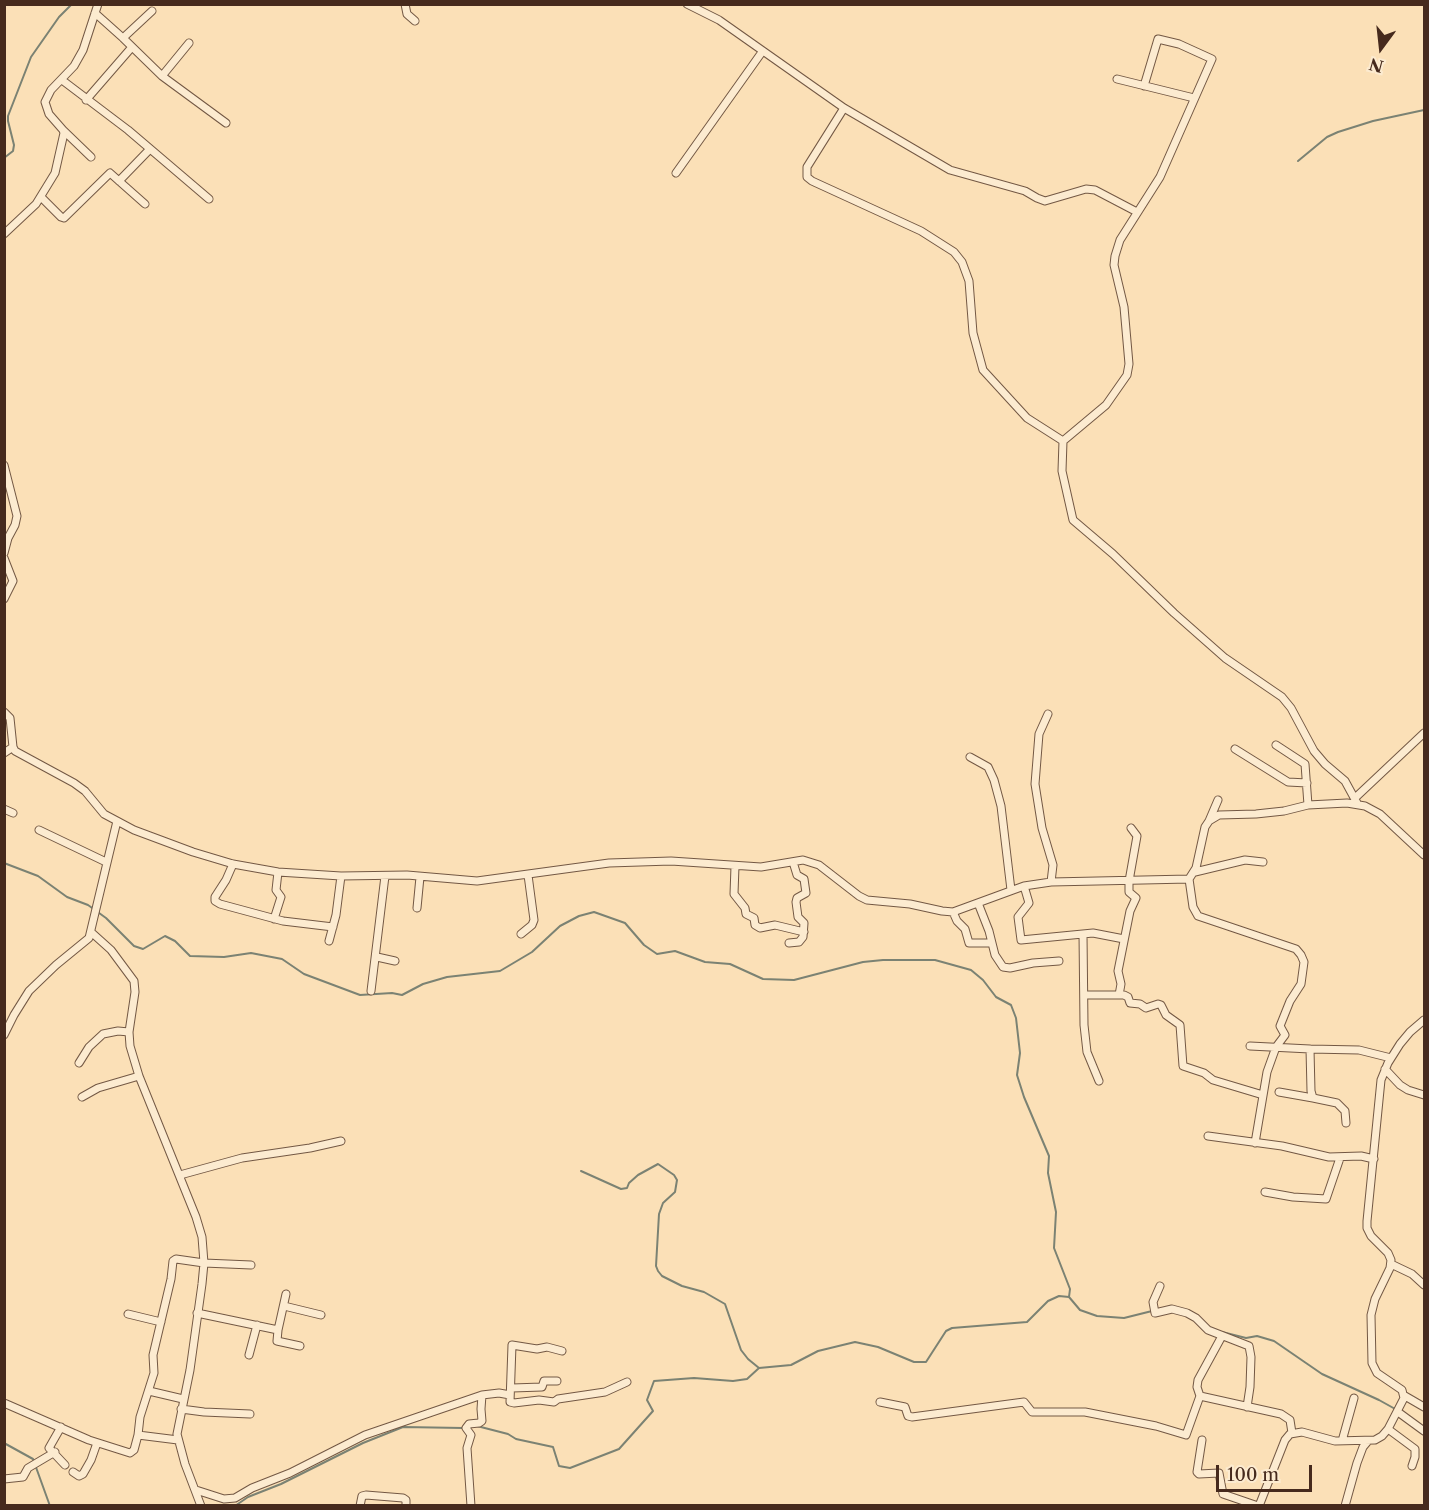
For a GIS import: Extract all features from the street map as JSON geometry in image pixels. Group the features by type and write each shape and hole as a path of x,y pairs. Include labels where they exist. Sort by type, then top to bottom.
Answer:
{"street":[{"path":"91,157 49,114 45,102 51,90 74,66 83,50 98,4"},
{"path":"405,4 407,14 415,21"},
{"path":"687,4 719,20 844,108 957,173 1019,189 1045,201 1086,189 1095,189 1137,212"},
{"path":"123,38 152,11"},
{"path":"95,13 162,76 226,123"},
{"path":"1144,86 1157,39 1165,39 1212,59 1160,177 1120,240 1114,263 1124,307 1129,364 1127,375 1106,405 1063,441 1062,471 1072,520 1113,554 1174,614 1225,658 1282,697 1291,708 1314,751 1345,781 1356,801 1380,814 1425,855"},
{"path":"162,76 189,43"},
{"path":"86,100 132,48"},
{"path":"676,173 762,52"},
{"path":"62,80 128,130 209,199"},
{"path":"1118,80 1194,98"},
{"path":"844,108 807,167 807,177 921,231 954,252 962,262 969,281 973,333 983,370 1027,418 1063,441"},
{"path":"4,234 41,197 55,173 63,130"},
{"path":"119,181 150,149"},
{"path":"41,197 64,218 107,173 112,174 145,204"},
{"path":"4,465 17,516 8,538 5,558 13,581 4,600"},
{"path":"4,712 10,718 13,747 19,755 74,783 85,791 104,814 150,836 233,864 279,872 471,881 609,863 682,862 773,866 803,860 814,862 867,900 910,904 953,912 1024,886 1051,882 1189,879 1195,872 1205,827 1218,800"},
{"path":"1048,714 1039,734 1035,784 1042,828 1053,866 1051,882"},
{"path":"1209,821 1219,815 1256,814 1308,805 1356,801 1425,733"},
{"path":"1276,745 1305,764 1308,805"},
{"path":"4,753 13,747"},
{"path":"1235,749 1288,782 1307,783"},
{"path":"970,757 988,767 994,780 1001,806 1011,890"},
{"path":"4,809 13,813"},
{"path":"4,1035 29,991 56,965 85,943 91,932 105,862 117,821"},
{"path":"1119,994 1121,984 1118,971 1130,911 1136,898 1129,892 1137,836 1131,828"},
{"path":"39,830 105,862"},
{"path":"1195,872 1245,860 1263,862"},
{"path":"789,943 801,940 804,932 804,923 798,917 796,902 797,898 806,894 804,879 796,873 793,862"},
{"path":"233,864 215,901 274,919 333,927"},
{"path":"735,866 734,894 745,908 746,914 754,918 755,925 760,928 780,926 804,932"},
{"path":"274,919 281,897 276,890 279,872"},
{"path":"521,934 532,925 534,920 528,875"},
{"path":"329,941 341,876"},
{"path":"371,991 385,876"},
{"path":"417,908 420,877"},
{"path":"1189,879 1193,907 1198,916 1275,940 1296,949 1302,955 1304,962 1303,978 1280,1026 1284,1032 1284,1038 1276,1047 1267,1072 1254,1143"},
{"path":"1024,886 1029,903 1018,917 1021,940 1092,933 1124,939"},
{"path":"978,903 1000,964 1006,968 1059,961"},
{"path":"953,912 957,921 967,932 969,943 991,943"},
{"path":"91,932 111,950 134,981 135,992 129,1032 130,1046 200,1229 204,1263 202,1284 191,1364 177,1431 201,1506"},
{"path":"1083,934 1084,1025 1087,1052 1099,1081"},
{"path":"376,957 395,961"},
{"path":"1085,995 1119,994 1128,997 1130,1003 1140,1004 1146,1008 1161,1005 1166,1014 1178,1022 1183,1066 1204,1073 1214,1080 1263,1095"},
{"path":"1425,1020 1410,1032 1385,1069 1379,1091 1367,1228 1373,1239 1390,1255 1391,1264 1375,1299 1371,1315 1373,1367 1377,1373 1401,1388 1405,1396 1425,1407"},
{"path":"79,1063 89,1047 102,1034 129,1032"},
{"path":"1250,1046 1359,1050 1391,1058"},
{"path":"1310,1049 1313,1098"},
{"path":"1385,1069 1400,1085 1425,1095"},
{"path":"82,1096 98,1088 140,1076"},
{"path":"1278,1092 1337,1103 1345,1111 1346,1123"},
{"path":"1208,1136 1282,1146 1340,1158 1361,1156 1374,1159"},
{"path":"180,1175 242,1158 341,1141"},
{"path":"1265,1192 1326,1199 1340,1158"},
{"path":"4,1403 97,1443 130,1453 134,1450 140,1417 149,1391 154,1366 153,1354 173,1261 176,1259 251,1265"},
{"path":"1391,1264 1412,1274 1425,1285"},
{"path":"1160,1286 1154,1302 1155,1313 1172,1309 1182,1311 1196,1318 1208,1330 1244,1343 1250,1348 1250,1387 1247,1407"},
{"path":"286,1294 277,1341 300,1346"},
{"path":"284,1306 321,1315"},
{"path":"197,1313 278,1330"},
{"path":"128,1314 161,1322"},
{"path":"249,1355 257,1326"},
{"path":"880,1402 904,1407 908,1416 912,1417 1024,1402 1032,1412 1085,1412 1156,1426 1186,1436 1200,1396 1197,1387 1198,1380 1222,1336"},
{"path":"562,1351 547,1347 512,1345 510,1402 534,1400 554,1402 558,1399 606,1392 627,1382"},
{"path":"196,1490 224,1499 235,1498 365,1435 482,1395 542,1387 544,1381 557,1382"},
{"path":"149,1391 183,1399"},
{"path":"471,1506 467,1448 471,1435 466,1428 469,1424 482,1421 482,1395"},
{"path":"1200,1396 1281,1414 1292,1423 1292,1432 1285,1440 1276,1467 1258,1506 1223,1494 1219,1473 1200,1474 1197,1472 1202,1440"},
{"path":"1292,1432 1302,1432 1332,1441 1368,1441 1381,1438 1398,1412 1405,1396"},
{"path":"1342,1441 1354,1398"},
{"path":"181,1409 250,1414"},
{"path":"1398,1412 1425,1431"},
{"path":"61,1427 49,1446 65,1465"},
{"path":"1388,1429 1415,1449 1412,1466"},
{"path":"138,1435 178,1440"},
{"path":"1345,1506 1357,1462 1368,1441"},
{"path":"73,1472 79,1476 83,1474 91,1461 97,1443"},
{"path":"4,1479 23,1477 28,1468 55,1452"},
{"path":"360,1506 362,1496 366,1494 403,1498 406,1500 406,1506"}],"waterway":[{"path":"4,158 13,151 14,145 8,116 31,57 59,17 72,4"},
{"path":"1298,161 1327,137 1338,132 1373,121 1424,110"},
{"path":"4,863 38,876 67,897 88,905 106,918 134,946 143,949 165,936 175,941 190,956 224,957 251,953 282,959 304,974 360,995 392,993 402,995 423,984 447,977 500,971 532,952 560,926 579,916 594,912 625,923 644,945 657,954 675,951 705,962 730,964 763,979 794,980 863,962 883,960 935,960 971,970 983,980 996,997 1011,1005 1016,1018 1020,1053 1017,1075 1049,1156 1048,1173 1056,1212 1054,1248 1070,1289 1069,1297"},
{"path":"581,1171 621,1189 627,1188 638,1175 658,1164 674,1175 677,1180 675,1192 663,1203 659,1214 656,1266 658,1271 662,1276 682,1286 704,1292 725,1304 741,1350 759,1368 791,1365 818,1351 855,1342 878,1347 914,1362 926,1362 946,1331 952,1328 1027,1322 1048,1301 1059,1296 1069,1297 1080,1310 1097,1316 1124,1318 1152,1311"},
{"path":"1222,1332 1246,1338 1257,1336 1274,1341 1322,1374 1397,1410"},
{"path":"477,1426 508,1434 516,1439 553,1447 559,1466 570,1468 619,1449 653,1411 647,1400 654,1381 694,1378 733,1381 747,1379 759,1368"},
{"path":"235,1506 248,1497 281,1484 363,1443 403,1427 463,1428"},
{"path":"4,1443 33,1459 50,1506"},
{"path":"191,1506 212,1506"}]}
